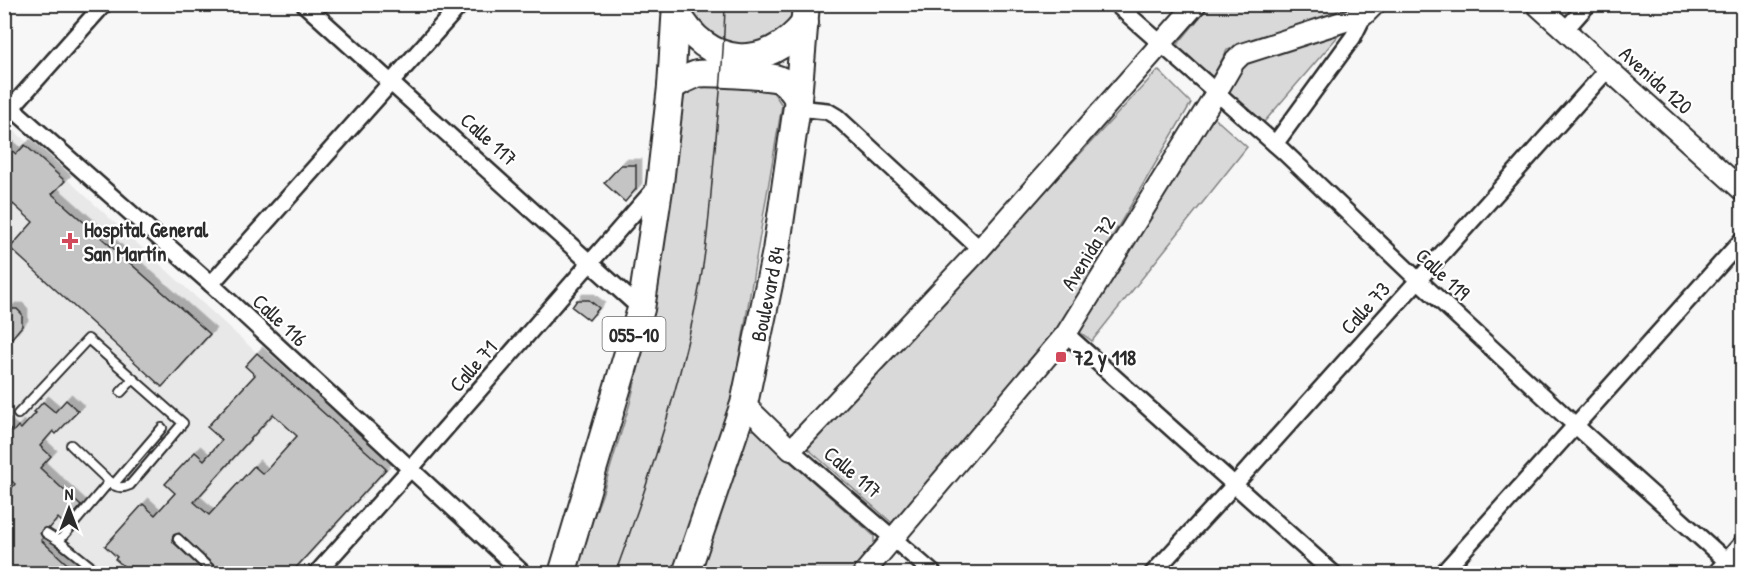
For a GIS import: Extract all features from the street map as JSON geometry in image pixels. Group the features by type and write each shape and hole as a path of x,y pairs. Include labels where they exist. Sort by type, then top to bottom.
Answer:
{"highway":[{"path":"676,8 692,35 702,44 724,54 740,57 756,56 783,45 795,35 805,14"},
{"name":"055-10","path":"562,573 641,309 660,183 671,87 676,8"},
{"name":"Boulevard 84","path":"686,573 744,404 777,251 797,104 805,14"},
{"path":"671,87 700,73 778,79 789,87 797,104"}],"street":[{"path":"7,108 104,4"},
{"name":"Calle 117","path":"304,4 641,309"},
{"path":"211,284 461,4"},
{"name":"Calle 119","path":"1116,4 1275,144 1576,426 1742,573"},
{"path":"791,450 980,249 1196,4"},
{"name":"Avenida 120","path":"1536,4 1743,190"},
{"path":"1565,30 1588,4"},
{"path":"1275,144 1370,10"},
{"name":"Avenida 72","path":"863,573 1066,334 1234,62 1242,54 1370,10"},
{"name":"Calle 73","path":"1152,573 1235,484 1608,69"},
{"path":"797,104 827,111 837,117 980,249"},
{"name":"Calle 116","path":"7,108 211,284 524,573"},
{"name":"Calle 71","path":"316,573 591,264 660,183"},
{"path":"1442,573 1743,240"},
{"path":"1066,334 1334,573"},
{"name":"Calle 117","path":"744,404 791,450 934,573"},
{"path":"1715,573 1743,543"}],"lane":[{"path":"18,414 88,339 183,423 130,485 118,488 71,445"},
{"path":"121,392 133,379"},
{"path":"59,541 162,428"},
{"path":"46,533 98,573"},
{"path":"178,539 215,573"}],"shaded area":[{"path":"690,4 794,5 788,25 774,39 755,47 734,48 720,42 697,24"},
{"path":"1210,5 1362,5 1227,50 1208,85 1173,50"},
{"path":"1345,28 1259,128 1226,96 1246,60"},
{"path":"1158,70 1191,103 1056,332 892,523 807,448"},
{"path":"694,82 771,89 782,105 734,389 695,522 675,573 572,574 602,495 630,403 652,312 679,93"},
{"path":"1209,113 1247,147 1092,341 1077,330"},
{"name":"Hospital General San Martín","path":"8,125 386,469 292,573 5,574 4,129"},
{"path":"744,430 755,430 874,536 874,547 850,573 693,574"}],"building":[{"path":"4,144 16,154 25,145 65,181 52,194 210,334 162,387 10,248 33,222 13,204 4,214"},
{"path":"621,165 636,165 636,189 625,202 604,183"},
{"path":"577,300 589,300 599,308 589,320 572,307"},
{"path":"10,309 17,309 22,314 22,326 12,338 10,337 4,343 4,315"},
{"path":"257,353 386,469 291,573 221,573 179,533 173,535 174,543 206,573 132,573 115,559 117,557 105,546 143,504 155,515 175,493 165,484 195,452 204,460 222,440 207,427 255,375 245,366","holes":["273,414 297,436 263,474 254,466 209,515 194,502"]},
{"path":"66,400 78,411 56,434 53,431 40,446 51,456 40,468 81,506 65,525 58,518 50,528 44,528 40,533 43,538 41,540 77,573 15,573 4,564 4,502 11,498 9,491 15,484 4,474 4,424 13,432 18,426 21,429 43,402 55,412"}],"tram line":[{"path":"615,574 662,436 682,365 698,294 710,210 724,43 725,4"}],"place":[{"name":"Hospital General San Martín","path":"70,241"},
{"name":"72 y 118","path":"1061,357"}]}
